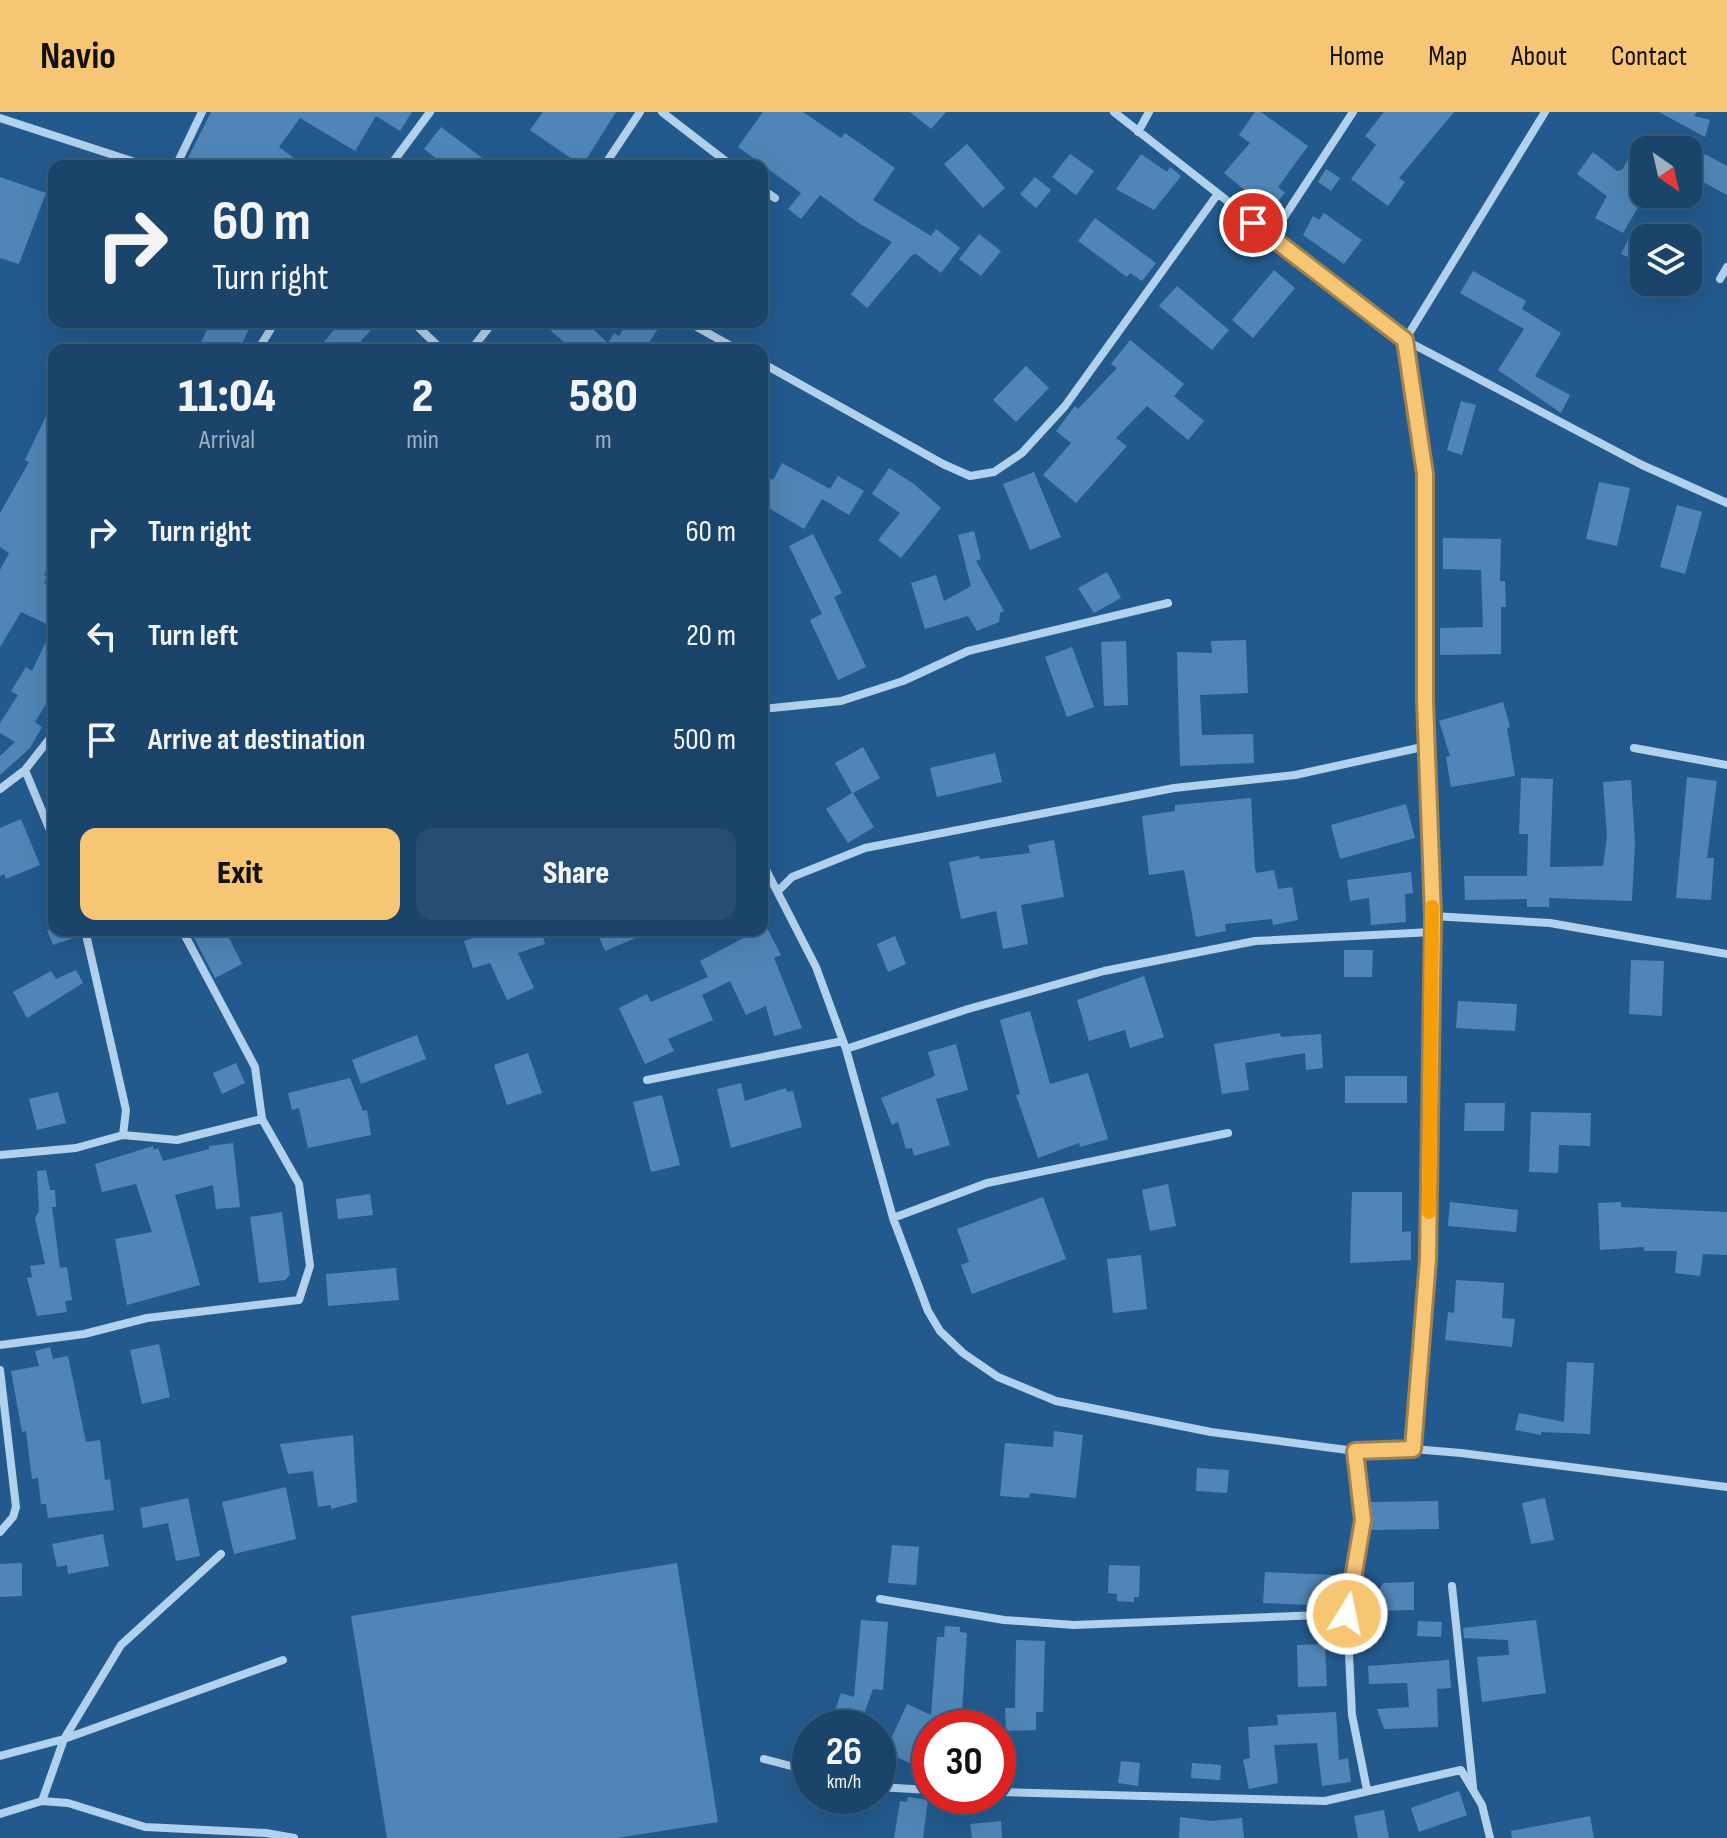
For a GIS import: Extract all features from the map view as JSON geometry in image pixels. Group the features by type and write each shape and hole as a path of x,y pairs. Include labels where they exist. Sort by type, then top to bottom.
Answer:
{"street":[{"path":"179,160 202,112"},
{"path":"394,160 430,112"},
{"path":"608,160 640,112"},
{"path":"662,112 724,160"},
{"path":"1114,112 1405,340 1642,465 1727,503"},
{"path":"1138,132 1149,112"},
{"path":"1271,237 1353,112"},
{"path":"1413,1449 1428,1259 1433,916 1427,746 1425,474 1405,340 1545,112"},
{"path":"1,116 129,160"},
{"path":"768,193 775,198"},
{"path":"768,366 943,464 970,476 994,472 1022,453 1065,406 1217,195"},
{"path":"1720,279 1727,267"},
{"path":"419,328 436,344"},
{"path":"476,344 488,328"},
{"path":"699,328 727,344"},
{"path":"768,708 841,701 903,681 968,651 1168,603"},
{"path":"0,789 25,770 48,741"},
{"path":"779,890 792,877 865,848 1174,788 1295,775 1427,746"},
{"path":"1634,748 1727,765"},
{"path":"25,770 48,826"},
{"path":"768,872 816,967 845,1045 893,1218 918,1288 940,1331 963,1353 1009,1382 1056,1401 1211,1432 1355,1451 1413,1449 1727,1487"},
{"path":"1433,916 1550,923 1727,954"},
{"path":"647,1080 845,1045 1104,971 1255,941 1432,932"},
{"path":"86,936 126,1110 123,1135"},
{"path":"0,1345 84,1334 147,1318 299,1300 310,1266 299,1184 262,1119 255,1067 185,936"},
{"path":"0,1155 76,1148 123,1135 177,1140 262,1119"},
{"path":"893,1218 987,1183 1228,1133"},
{"path":"0,1370 16,1507 7,1527 0,1532"},
{"path":"1355,1451 1363,1520 1347,1614 1352,1715 1367,1790"},
{"path":"42,1801 64,1739 121,1645 221,1554"},
{"path":"1452,1586 1474,1792"},
{"path":"880,1599 1004,1620 1074,1625 1347,1614"},
{"path":"0,1756 64,1739 283,1660"},
{"path":"764,1759 792,1766"},
{"path":"1016,1793 1273,1802 1325,1801 1461,1770 1482,1805 1490,1838"},
{"path":"0,1814 42,1801 68,1803 165,1830 266,1833 294,1838"}],"building":[{"path":"211,112 412,112 400,131 376,116 355,151 300,118 279,147 297,160 187,160"},
{"path":"543,112 616,112 586,160 573,160 530,130"},
{"path":"763,112 803,112 841,138 845,133 895,168 873,200 931,236 936,229 960,248 941,273 916,254 912,255 867,308 851,294 892,242 860,224 820,195 801,219 788,209 801,193 768,169 768,160 756,160 738,147"},
{"path":"910,112 946,112 931,129"},
{"path":"1255,112 1261,112 1308,146 1278,187 1285,193 1270,211 1224,173 1250,143 1239,135"},
{"path":"1384,112 1454,112 1399,178 1405,182 1388,206 1351,179 1376,145 1365,136"},
{"path":"1659,112 1697,112 1694,116 1710,120 1705,137"},
{"path":"441,127 485,160 438,160 424,149"},
{"path":"967,144 1005,188 983,208 944,164"},
{"path":"1593,152 1617,171 1622,170 1630,156 1630,208 1638,208 1623,233 1595,218 1607,196 1577,174"},
{"path":"1070,154 1094,171 1076,195 1052,177"},
{"path":"1141,154 1167,172 1170,167 1181,176 1154,210 1116,189"},
{"path":"1705,154 1727,166 1727,195 1702,181 1702,159"},
{"path":"1326,169 1340,178 1331,191 1318,182"},
{"path":"0,177 46,193 19,264 0,258"},
{"path":"1035,177 1051,190 1036,208 1020,194"},
{"path":"1324,213 1362,240 1344,264 1303,235 1313,216 1319,220"},
{"path":"1095,218 1156,263 1142,281 1130,273 1127,277 1078,241"},
{"path":"979,234 1001,251 981,276 959,259"},
{"path":"1629,238 1630,238 1630,258 1621,254"},
{"path":"1274,270 1295,288 1253,338 1232,320"},
{"path":"1473,271 1526,301 1522,309 1561,333 1535,376 1570,395 1561,413 1498,370 1524,329 1460,293"},
{"path":"1177,286 1229,330 1212,350 1159,306"},
{"path":"208,328 249,328 242,344 200,344"},
{"path":"336,328 373,328 358,344 322,344"},
{"path":"548,328 592,328 608,343 614,333 619,336 624,328 658,329 648,344 566,344"},
{"path":"1130,340 1184,384 1174,396 1204,421 1188,440 1147,406 1116,438 1127,446 1076,503 1043,475 1071,443 1056,431 1075,406 1078,409 1117,368 1111,364"},
{"path":"1026,366 1049,388 1016,422 993,400"},
{"path":"1461,401 1476,405 1462,455 1447,450"},
{"path":"48,412 48,568 44,575 48,577 44,583 48,585 48,625 21,612 0,647 0,570 9,553 0,547 0,513 29,462 25,460"},
{"path":"782,463 830,489 838,476 864,491 849,515 822,499 804,529 768,508 768,477 773,480"},
{"path":"889,468 914,484 941,508 901,558 878,540 900,513 872,494"},
{"path":"1034,472 1061,537 1030,550 1003,484"},
{"path":"1599,482 1630,488 1617,546 1586,539"},
{"path":"1677,505 1702,512 1685,574 1660,567"},
{"path":"974,531 981,559 976,561 1004,611 1000,613 999,622 977,631 968,616 925,629 911,583 936,575 944,601 971,586 958,535"},
{"path":"813,534 842,593 834,597 866,667 838,680 810,620 822,614 789,546"},
{"path":"1443,538 1501,539 1500,581 1505,581 1506,607 1501,607 1501,654 1440,655 1440,628 1483,627 1481,570 1443,569"},
{"path":"1107,572 1121,598 1094,613 1078,588"},
{"path":"48,637 48,701 35,722 42,727 30,748 0,775 0,756 15,742 0,733 0,723 18,695 11,691 26,667 32,671"},
{"path":"1246,640 1248,693 1200,695 1202,735 1253,734 1254,763 1180,766 1177,652 1212,653 1211,641"},
{"path":"1126,641 1128,705 1104,706 1101,642"},
{"path":"1072,647 1094,707 1067,717 1045,657"},
{"path":"1503,702 1510,727 1507,728 1515,776 1451,787 1446,757 1450,756 1439,721"},
{"path":"863,747 880,778 853,793 874,827 848,843 826,809 852,793 835,763"},
{"path":"995,753 1002,782 937,797 930,768"},
{"path":"1687,777 1717,781 1707,858 1714,858 1711,900 1676,898"},
{"path":"1521,778 1553,779 1550,867 1603,866 1607,836 1603,782 1631,780 1635,843 1632,901 1549,898 1549,907 1527,907 1527,899 1465,900 1464,876 1527,876 1528,834 1519,834"},
{"path":"1251,798 1255,869 1257,873 1274,870 1278,889 1292,887 1298,920 1273,925 1272,919 1225,924 1226,931 1196,937 1184,870 1149,875 1142,816 1175,811 1175,805"},
{"path":"1406,804 1415,838 1340,859 1331,825"},
{"path":"21,819 40,865 6,879 4,874 0,876 0,828"},
{"path":"1054,840 1064,897 1021,905 1028,944 1003,949 996,911 961,919 949,862 979,856 980,859 1030,853 1028,845"},
{"path":"1411,872 1413,893 1405,894 1406,922 1371,925 1369,898 1350,901 1347,880"},
{"path":"768,930 781,955 774,958 802,1028 774,1036 766,1006 746,1015 730,981 702,995 713,1020 668,1039 674,1051 645,1064 619,1008 647,994 651,1002 708,977 700,961 747,936 768,936"},
{"path":"49,936 79,936 53,945"},
{"path":"193,936 228,936 242,964 215,978"},
{"path":"479,936 543,936 545,944 518,953 534,988 507,1000 490,963 473,968 464,941"},
{"path":"599,936 641,936 605,951"},
{"path":"895,936 906,964 888,972 877,944"},
{"path":"1344,950 1373,950 1372,977 1344,977"},
{"path":"1631,960 1664,961 1662,1016 1629,1014"},
{"path":"76,970 83,983 27,1018 13,992 51,971 56,979"},
{"path":"1144,976 1164,1037 1130,1048 1125,1030 1089,1041 1077,1000"},
{"path":"1458,1001 1517,1004 1515,1031 1456,1028"},
{"path":"1030,1011 1050,1084 1088,1073 1108,1139 1080,1147 1079,1143 1038,1158 1016,1095 1020,1094 1000,1020"},
{"path":"1280,1033 1281,1037 1321,1034 1323,1068 1306,1070 1305,1053 1245,1063 1249,1090 1222,1094 1214,1044"},
{"path":"417,1035 426,1059 361,1084 352,1060"},
{"path":"956,1044 968,1090 936,1099 950,1145 914,1156 912,1148 906,1149 898,1122 892,1125 881,1098 935,1076 928,1052"},
{"path":"528,1053 542,1093 507,1105 494,1065"},
{"path":"236,1063 245,1083 222,1094 213,1073"},
{"path":"1345,1076 1407,1076 1407,1103 1345,1103"},
{"path":"350,1078 363,1111 367,1110 371,1135 308,1148 299,1108 292,1110 288,1093"},
{"path":"741,1083 745,1101 786,1088 787,1092 793,1091 802,1127 731,1148 717,1089"},
{"path":"58,1092 66,1123 37,1130 29,1099"},
{"path":"662,1095 680,1165 651,1172 633,1102"},
{"path":"1465,1103 1505,1103 1504,1131 1464,1131"},
{"path":"1531,1112 1591,1113 1590,1146 1559,1145 1558,1173 1529,1172"},
{"path":"233,1143 240,1207 216,1209 213,1185 175,1195 200,1285 127,1305 115,1239 152,1232 136,1184 102,1192 95,1164 153,1146 154,1150 158,1148 163,1161 209,1149 209,1146"},
{"path":"46,1170 50,1190 55,1190 56,1207 52,1207 60,1268 67,1267 72,1300 65,1301 67,1312 37,1316 27,1278 32,1277 30,1266 45,1264 35,1218 39,1211 37,1171"},
{"path":"1168,1184 1176,1226 1150,1231 1142,1190"},
{"path":"1352,1192 1402,1192 1402,1232 1411,1231 1411,1260 1350,1263"},
{"path":"370,1194 373,1215 338,1219 336,1199"},
{"path":"1043,1197 1066,1259 972,1294 961,1265 969,1262 957,1229"},
{"path":"1450,1202 1518,1210 1516,1232 1448,1226"},
{"path":"1621,1202 1621,1207 1727,1212 1727,1255 1703,1254 1700,1276 1675,1273 1677,1251 1644,1251 1644,1247 1600,1250 1598,1203"},
{"path":"282,1212 290,1275 285,1280 259,1283 250,1217"},
{"path":"1141,1255 1147,1309 1113,1313 1107,1259"},
{"path":"396,1268 399,1300 328,1306 326,1274"},
{"path":"1456,1280 1504,1283 1502,1318 1515,1319 1512,1347 1445,1340 1448,1312 1454,1313"},
{"path":"159,1344 170,1397 142,1404 130,1350"},
{"path":"50,1347 53,1359 68,1356 86,1442 100,1440 105,1480 110,1479 114,1510 48,1518 46,1504 41,1504 38,1478 32,1479 26,1431 22,1432 11,1371 39,1366 35,1351"},
{"path":"1567,1362 1594,1363 1590,1434 1541,1432 1541,1435 1515,1430 1519,1413 1564,1422"},
{"path":"1054,1431 1083,1435 1076,1498 1030,1493 1029,1498 1000,1496 1005,1443 1053,1447"},
{"path":"353,1435 357,1502 331,1509 331,1505 318,1507 313,1471 288,1474 280,1444"},
{"path":"1197,1468 1229,1470 1227,1493 1196,1491"},
{"path":"286,1487 296,1539 234,1554 222,1502"},
{"path":"188,1498 200,1556 176,1561 168,1523 143,1528 140,1508"},
{"path":"1545,1498 1554,1540 1531,1544 1522,1503"},
{"path":"1438,1501 1439,1529 1370,1530 1370,1502"},
{"path":"103,1534 109,1566 68,1574 67,1565 57,1567 52,1544"},
{"path":"892,1545 919,1547 916,1585 888,1583"},
{"path":"22,1563 22,1596 0,1597 0,1564"},
{"path":"677,1563 718,1822 617,1838 387,1838 351,1616"},
{"path":"1109,1565 1140,1566 1139,1597 1134,1597 1134,1602 1117,1601 1117,1594 1108,1593"},
{"path":"1265,1572 1336,1575 1335,1595 1331,1595 1330,1606 1263,1603"},
{"path":"1414,1582 1414,1610 1368,1611 1368,1592 1378,1592 1383,1583"},
{"path":"861,1620 888,1622 883,1690 873,1689 865,1710 835,1710 841,1693 854,1697"},
{"path":"1536,1620 1546,1693 1482,1702 1477,1657 1509,1655 1508,1640 1464,1638 1463,1628"},
{"path":"1418,1621 1442,1622 1441,1637 1417,1636"},
{"path":"945,1626 960,1627 960,1632 967,1633 962,1710 931,1710 937,1637 944,1637"},
{"path":"1016,1640 1045,1641 1043,1712 1036,1712 1036,1730 1016,1731 1016,1710 1005,1708 1015,1708"},
{"path":"1325,1644 1327,1686 1298,1687 1297,1645"},
{"path":"1449,1660 1451,1688 1437,1689 1438,1727 1384,1729 1377,1709 1409,1707 1407,1683 1369,1684 1368,1666"},
{"path":"907,1704 920,1710 912,1710 912,1764 896,1757 896,1728"},
{"path":"1336,1712 1339,1760 1348,1758 1351,1782 1322,1786 1317,1743 1274,1745 1278,1783 1249,1789 1243,1760 1250,1758 1248,1727 1278,1725 1277,1715"},
{"path":"1121,1761 1140,1763 1138,1786 1118,1783"},
{"path":"1192,1763 1221,1765 1220,1780 1191,1778"},
{"path":"1459,1791 1467,1815 1419,1832 1411,1808"},
{"path":"908,1797 912,1798 912,1814 926,1814 923,1838 894,1838 900,1801 907,1802"},
{"path":"1384,1810 1389,1838 1358,1838 1354,1816"},
{"path":"1590,1816 1594,1838 1512,1838 1511,1831"},
{"path":"1180,1817 1211,1821 1242,1818 1244,1838 1179,1838"},
{"path":"1001,1821 1002,1838 972,1838 970,1824"}],"slow traffic":[{"path":"1429,1212 1432,907"}],"route":[{"path":"1253,223 1405,340 1425,474 1425,700 1433,916 1428,1259 1413,1449 1355,1451 1363,1520 1347,1614"}]}
